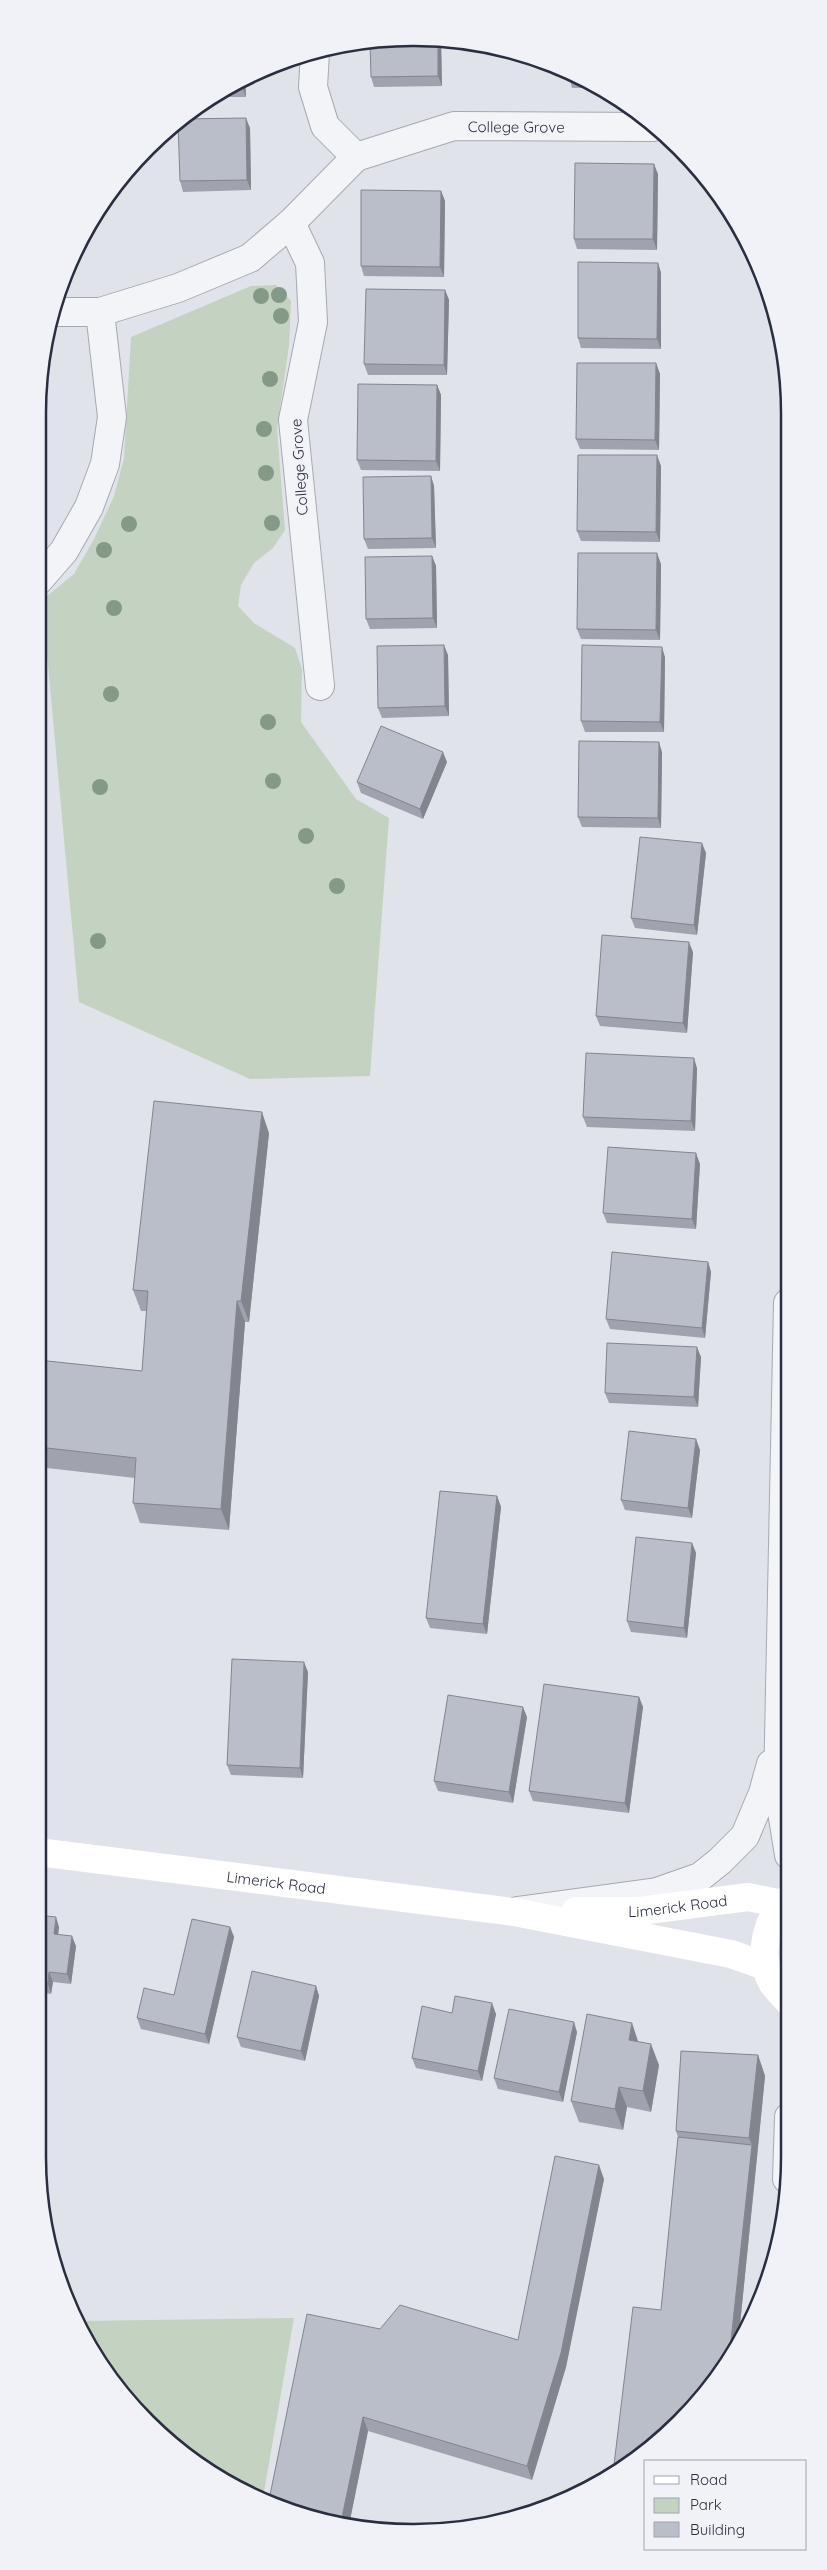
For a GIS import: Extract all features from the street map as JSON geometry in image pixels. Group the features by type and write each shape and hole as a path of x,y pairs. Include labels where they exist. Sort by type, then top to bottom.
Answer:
{"main road":[{"name":"Limerick Road","path":"46,1853 514,1912 730,1954 765,1966"},
{"name":"Limerick Road","path":"514,1912 640,1911 748,1897 781,1900"},
{"path":"781,1909 765,1936 765,1966 773,1985 781,1994"}],"street":[{"path":"315,60 313,87 325,126 356,157"},
{"name":"College Grove","path":"61,312 100,312 178,288 250,258 291,223 356,157 454,126 643,127"},
{"name":"College Grove","path":"291,223 310,263 313,322 293,420 320,686"},
{"path":"46,572 64,551 89,507 105,464 112,417 100,312"},
{"path":"514,1912 657,1892 700,1877 720,1861 745,1836 781,1745"},
{"path":"781,1764 778,1787 781,1806"}],"green space":[{"path":"276,285 291,301 289,346 277,429 285,530 273,548 254,563 241,585 238,606 254,623 295,648 302,669 301,722 356,799 389,818 370,1076 250,1079 79,1002 46,643 46,597 74,574 94,539 114,496 124,458 131,337 251,286"},
{"path":"294,2318 264,2492 209,2462 171,2433 137,2399 122,2380 108,2361 85,2321"}],"building":[{"path":"414,46 438,47 438,76 371,77 370,49"},
{"path":"246,118 247,180 180,181 178,131 194,119"},
{"path":"575,163 654,164 653,239 574,239"},
{"path":"361,190 441,191 440,267 361,266"},
{"path":"578,262 658,263 657,339 578,338"},
{"path":"366,289 445,290 444,365 364,364"},
{"path":"577,363 656,363 655,440 576,439"},
{"path":"358,384 437,385 436,461 357,460"},
{"path":"578,455 657,455 656,532 577,531"},
{"path":"431,476 432,538 364,539 363,477"},
{"path":"578,553 657,553 656,630 577,629"},
{"path":"432,556 433,618 366,619 365,557"},
{"path":"444,645 445,706 378,708 377,646"},
{"path":"582,645 662,647 660,722 581,721"},
{"path":"381,726 443,752 420,809 357,782"},
{"path":"579,741 659,742 658,818 578,817"},
{"path":"640,837 702,843 694,925 631,918"},
{"path":"602,935 689,942 683,1023 596,1016"},
{"path":"586,1053 694,1058 691,1121 583,1117"},
{"path":"154,1101 262,1112 241,1301 237,1301 221,1509 133,1503 136,1458 46,1448 46,1361 142,1371 148,1291 133,1290"},
{"path":"608,1147 696,1153 692,1219 603,1213"},
{"path":"612,1252 708,1262 702,1328 606,1319"},
{"path":"607,1343 697,1347 694,1397 605,1393"},
{"path":"629,1431 696,1439 688,1508 621,1500"},
{"path":"440,1491 497,1496 483,1624 426,1618"},
{"path":"636,1537 692,1543 684,1628 627,1621"},
{"path":"232,1659 304,1662 300,1768 227,1765"},
{"path":"544,1684 639,1697 625,1803 529,1791"},
{"path":"448,1695 523,1707 509,1792 434,1781"},
{"path":"46,1916 56,1917 54,1934 72,1936 67,1974 49,1972 48,1984 46,1984"},
{"path":"192,1919 230,1927 205,2034 137,2018 144,1988 174,1995"},
{"path":"252,1971 316,1986 301,2051 237,2037"},
{"path":"455,1996 492,2003 478,2071 412,2058 422,2006 452,2013"},
{"path":"509,2009 574,2022 559,2092 494,2078"},
{"path":"587,2014 632,2023 629,2040 651,2044 643,2091 619,2087 615,2109 571,2101"},
{"path":"681,2051 758,2055 749,2138 676,2131"},
{"path":"678,2137 752,2145 731,2342 690,2399 656,2433 614,2464 633,2307 661,2310"},
{"path":"555,2156 599,2165 561,2353 527,2466 363,2417 342,2517 295,2504 270,2495 307,2314 380,2329 400,2305 518,2340"}]}
